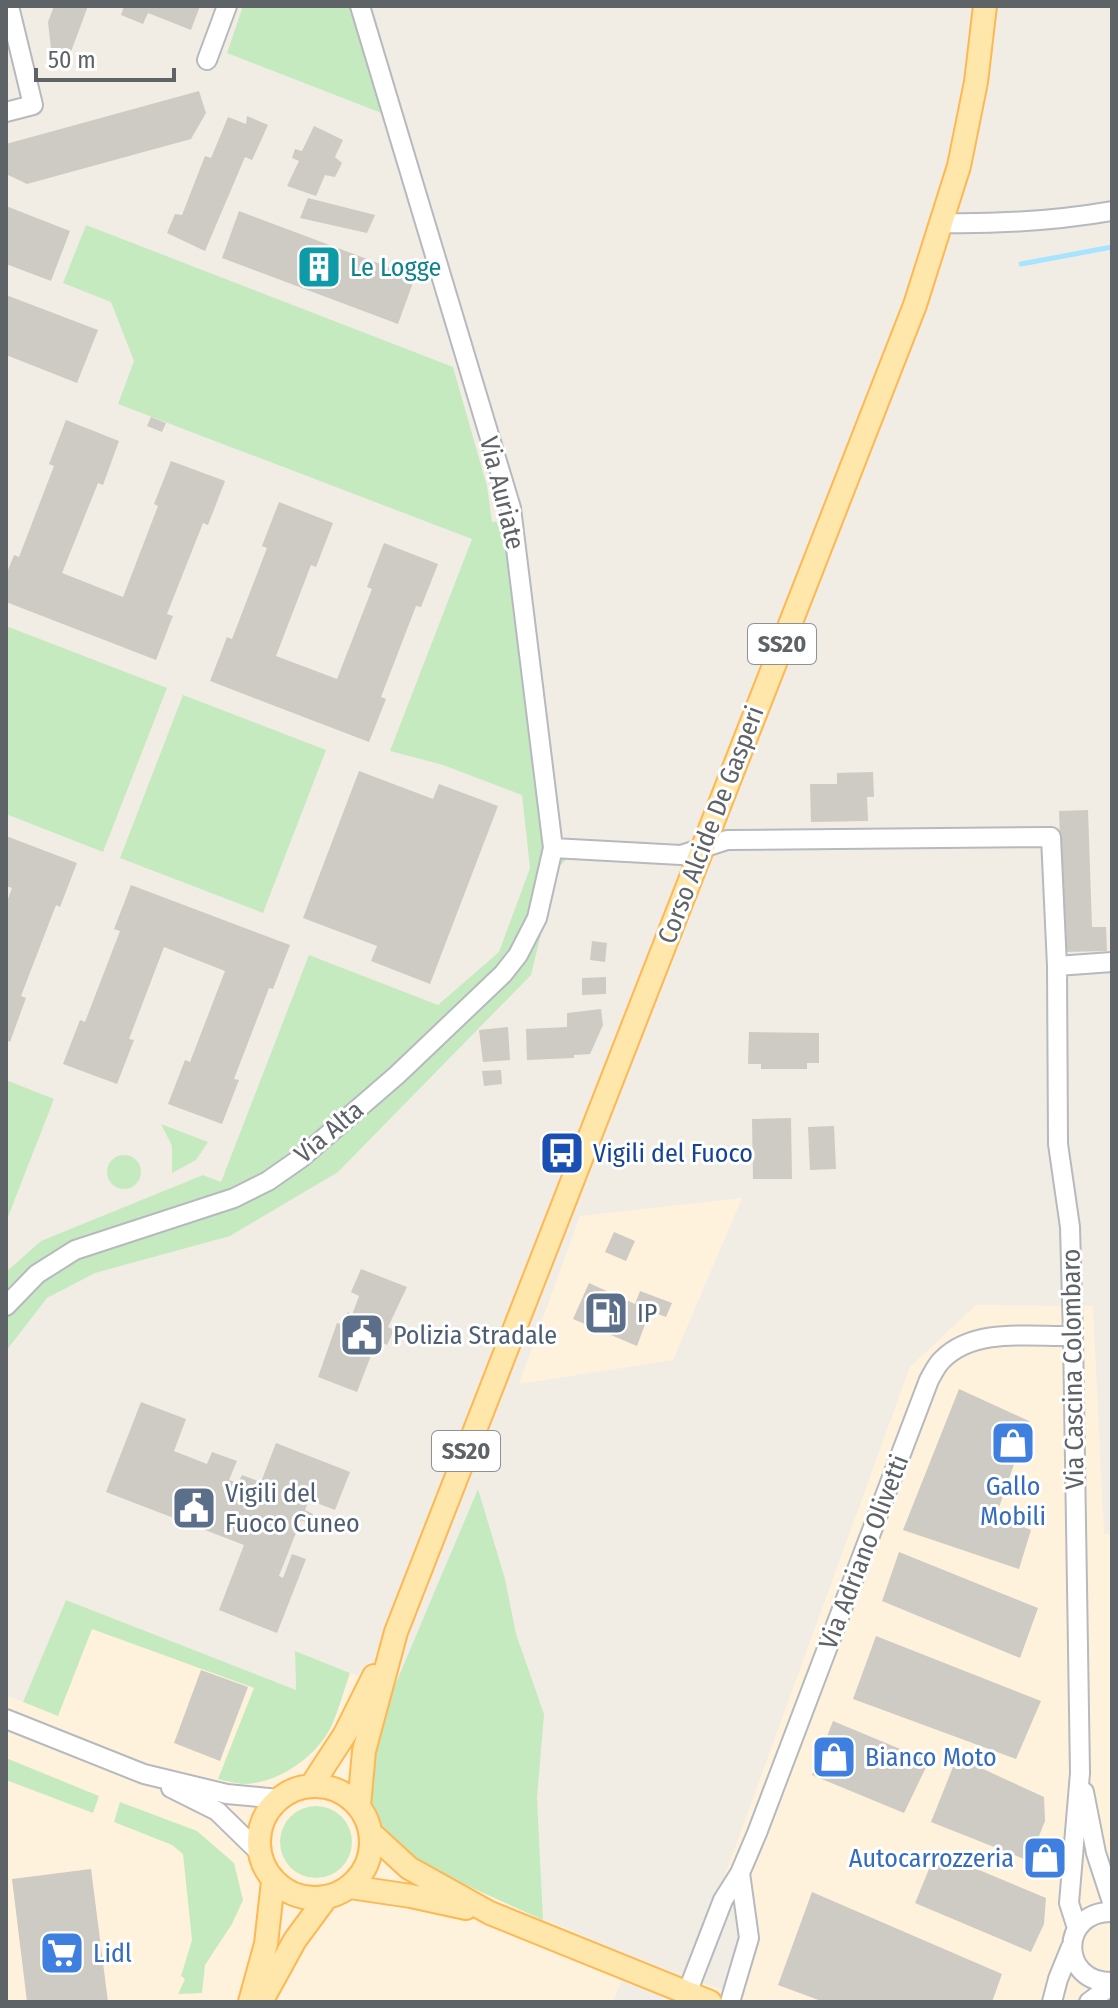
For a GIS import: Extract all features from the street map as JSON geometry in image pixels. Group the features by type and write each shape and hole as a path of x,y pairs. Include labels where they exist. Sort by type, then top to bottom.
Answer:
{"main road":[{"name":"Corso Alcide De Gasperi","path":"311,1786 345,1734 396,1632 915,305 959,166 976,82 985,6"},
{"name":"Corso Alcide De Gasperi","path":"359,1806 364,1751 396,1632"},
{"path":"311,1786 329,1787 346,1794 359,1806 372,1834 372,1849 361,1877 350,1887 326,1898 307,1898 289,1892 273,1881 259,1852 260,1832 266,1813 294,1789 311,1786"},
{"path":"372,1834 409,1868 490,1913 710,2002"},
{"path":"250,2002 266,1944 273,1881"},
{"path":"350,1887 490,1913"},
{"path":"261,2002 295,1940 326,1898"}],"street":[{"path":"6,112 33,105 9,6"},
{"path":"207,60 227,6"},
{"name":"Via Auriate","path":"360,6 511,508 553,848"},
{"path":"941,223 992,224 1075,218 1112,211"},
{"name":"Via Cascina Colombaro","path":"701,849 727,840 1051,837 1057,966 1058,1144 1070,1227 1073,1336 1080,1773 1069,1903 1077,1928"},
{"path":"553,848 681,855 701,849"},
{"name":"Via Alta","path":"6,1306 37,1274 75,1250 234,1198 268,1181 301,1158 397,1075 503,974 518,955 537,918 553,848"},
{"path":"1057,966 1112,962"},
{"name":"Via Adriano Olivetti","path":"687,1993 723,1900 740,1873 929,1380 942,1359 964,1345 987,1337 1073,1336"},
{"path":"6,1719 144,1774 217,1811 259,1852"},
{"name":"Via Cascina Colombaro","path":"1080,1773 1096,1853 1112,1902"},
{"path":"144,1774 227,1794 279,1799"},
{"name":"Via Adriano Olivetti","path":"730,2002 749,1938 740,1873"},
{"path":"1052,2002 1077,1928 1087,1917 1112,1912"},
{"path":"1071,1947 1075,1963 1085,1975 1112,1984"},
{"path":"1089,2002 1112,1984"}],"shaded area":[{"path":"742,1198 673,1360 519,1384 580,1216"},
{"path":"976,1305 1093,1306 1104,1534 1112,1534 1112,2002 659,2002 684,1978 725,1990 740,1945 737,1894 721,1886 910,1367"},
{"path":"66,1600 296,1690 295,1651 393,1690 372,1748 406,1858 631,1957 613,2002 7,2002 6,1695 23,1702"}],"green space":[{"path":"243,6 350,6 384,114 227,53"},
{"path":"86,225 453,367 487,486 492,522 518,520 565,861 557,868 531,975 338,1172 230,1236 95,1273 47,1298 6,1351 6,1272 41,1241 203,1175 221,1182 309,955 438,1005 499,952 530,868 522,795 443,765 390,751 472,539 118,404 134,361 111,302 63,283"},
{"path":"6,626 167,688 103,852 6,814"},
{"path":"183,695 326,750 263,913 120,858"},
{"path":"6,1080 54,1099 6,1222"},
{"path":"161,1124 208,1142 196,1160 172,1173 172,1146"},
{"path":"124,1155 136,1160 141,1172 136,1184 124,1189 112,1184 107,1172 112,1160"},
{"path":"478,1489 505,1579 516,1634 544,1714 537,1798 543,1920 406,1858 379,1827 365,1784 372,1748 393,1690"},
{"path":"66,1600 296,1690 295,1651 350,1673 332,1725 317,1748 282,1774 256,1783 242,1784 218,1779 254,1688 92,1629 58,1716 23,1702"},
{"path":"6,1758 99,1796 93,1813 6,1780"},
{"path":"120,1802 197,1831 234,1863 243,1900 232,1924 205,1965 202,1993 178,1994 185,1979 181,1976 192,1940 183,1854 172,1845 114,1822"},
{"path":"323,1806 342,1816 350,1828 350,1856 342,1868 330,1876 309,1878 290,1868 282,1856 280,1835 290,1816 302,1808"}],"building":[{"path":"54,6 88,6 69,57 51,49 48,22"},
{"path":"124,6 200,6 191,30 148,13 143,24 121,15"},
{"path":"199,91 206,113 191,139 27,184 6,174 6,144"},
{"path":"247,116 268,125 252,160 245,157 205,251 167,233 175,214 182,215 205,156 211,158 228,117 246,124"},
{"path":"314,126 343,140 335,157 342,163 335,177 325,175 316,196 287,186 299,161 292,158 295,149 302,151"},
{"path":"308,198 375,215 367,233 300,218"},
{"path":"6,206 70,231 51,281 6,264"},
{"name":"Le Logge","path":"239,211 415,277 398,324 222,258"},
{"path":"6,295 98,330 77,383 6,355"},
{"path":"151,417 166,423 162,432 147,426"},
{"path":"66,420 119,441 103,485 98,483 62,573 123,597 158,506 154,504 171,461 225,481 208,525 203,523 167,614 173,616 156,660 6,602 6,575 14,555 19,557 54,466 49,464"},
{"path":"279,502 333,523 316,567 311,565 276,656 337,679 372,589 367,587 384,543 438,564 421,607 416,606 381,697 386,699 369,742 210,681 227,637 232,639 267,548 262,546"},
{"path":"359,771 433,799 439,784 498,806 430,984 371,961 377,946 303,918"},
{"path":"873,772 874,797 867,797 868,821 811,822 810,784 837,784 837,773"},
{"path":"1088,810 1092,927 1106,927 1107,951 1064,952 1059,811"},
{"path":"6,836 77,863 60,907 56,905 21,996 26,998 10,1042 6,1040 6,904 12,888 6,886"},
{"path":"131,885 290,945 273,989 269,988 234,1079 239,1080 222,1124 168,1104 185,1060 190,1062 225,971 164,947 129,1039 134,1040 117,1084 63,1064 80,1020 85,1022 120,931 114,929"},
{"path":"592,941 607,943 605,962 590,960"},
{"path":"606,977 606,994 582,995 582,978"},
{"path":"601,1009 603,1025 590,1054 574,1055 574,1058 527,1060 526,1029 567,1027 567,1013"},
{"path":"508,1027 510,1060 483,1062 479,1030"},
{"path":"749,1032 819,1033 819,1063 807,1063 807,1069 761,1069 761,1064 748,1064"},
{"path":"501,1070 502,1084 484,1086 482,1071"},
{"path":"791,1118 792,1179 753,1179 752,1119"},
{"path":"834,1126 836,1169 810,1170 808,1127"},
{"path":"614,1232 635,1241 626,1261 605,1252"},
{"name":"Polizia Stradale","path":"361,1269 407,1287 388,1327 394,1330 387,1345 377,1340 357,1392 318,1377 337,1323 343,1325 348,1312 352,1315 359,1296 351,1292"},
{"path":"589,1283 635,1304 640,1291 672,1303 666,1317 650,1311 637,1346 573,1319"},
{"path":"959,1389 1029,1421 996,1516 1031,1530 1019,1569 903,1530"},
{"path":"141,1402 186,1419 174,1451 207,1464 212,1452 237,1461 229,1480 238,1483 242,1475 261,1482 276,1443 350,1472 335,1510 309,1500 305,1510 313,1514 309,1524 301,1520 279,1576 283,1578 292,1554 306,1559 277,1633 219,1610 244,1545 106,1492"},
{"path":"899,1552 1038,1608 1020,1658 882,1601"},
{"path":"876,1636 1041,1701 1016,1759 853,1699"},
{"path":"201,1670 248,1687 220,1761 174,1743"},
{"path":"833,1721 929,1761 904,1813 812,1775"},
{"path":"957,1757 1044,1797 1045,1821 1029,1861 931,1822"},
{"path":"936,1852 1046,1898 1044,1924 1031,1952 915,1903"},
{"path":"91,1869 108,2002 27,2002 12,1879"},
{"path":"812,1892 1002,1974 992,2002 824,2002 778,1985"}],"waterway":[{"path":"1021,264 1112,247"}],"place":[{"name":"Le Logge","path":"319,267"},
{"name":"Vigili del Fuoco","path":"562,1153"},
{"name":"IP","path":"606,1313"},
{"name":"Polizia Stradale","path":"362,1335"},
{"name":"Gallo Mobili","path":"1013,1443"},
{"name":"Vigili del Fuoco Cuneo","path":"194,1508"},
{"name":"Bianco Moto","path":"834,1757"},
{"name":"Autocarrozzeria","path":"1045,1858"},
{"name":"Lidl","path":"62,1953"}]}
